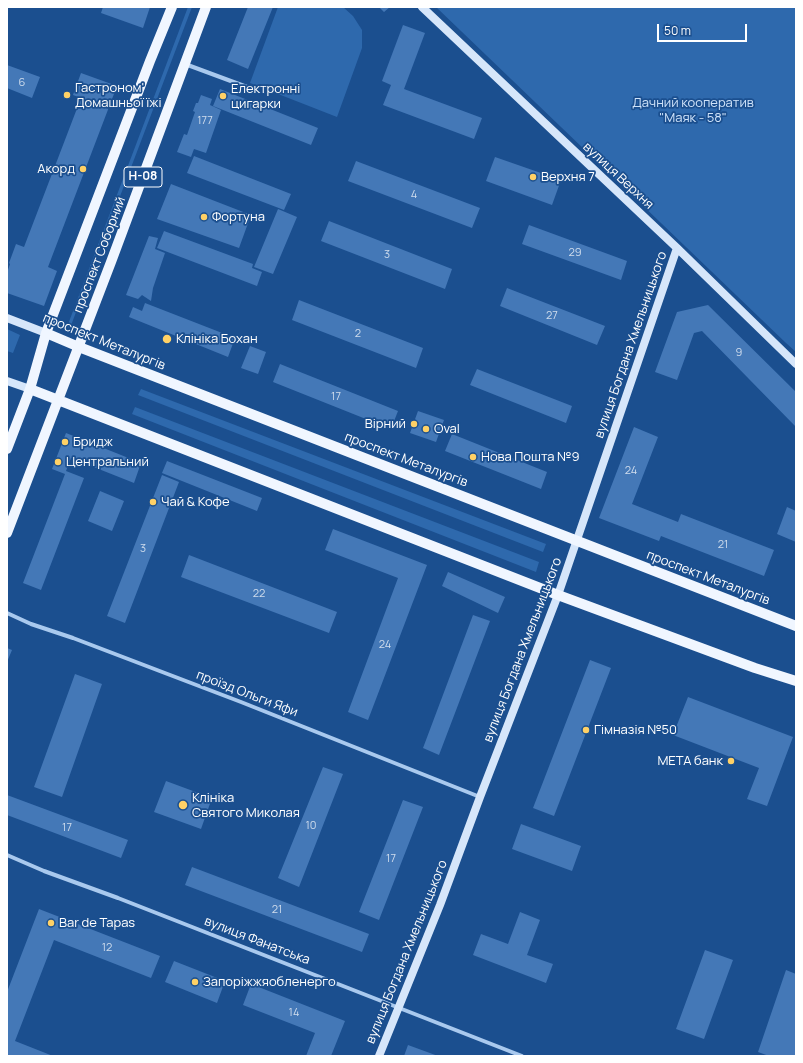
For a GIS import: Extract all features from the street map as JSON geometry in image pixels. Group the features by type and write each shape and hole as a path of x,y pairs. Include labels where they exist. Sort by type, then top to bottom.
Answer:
{"main road":[{"name":"проспект Соборний","path":"7,449 30,389 46,333 172,7"},
{"name":"проспект Соборний","path":"7,533 57,400 79,347 206,7"},
{"name":"проспект Металургів","path":"46,333 796,626"},
{"path":"30,389 558,595 755,668 796,681"}],"street":[{"name":"вулиця Верхня","path":"422,7 677,248 796,364"},
{"path":"185,64 247,87"},
{"name":"вулиця Богдана Хмельницького","path":"379,1056 440,904 558,595 677,248"},
{"name":"проспект Металургів","path":"7,318 46,333"},
{"path":"7,381 30,389"},
{"name":"проїзд Ольги Яфи","path":"7,613 31,624 73,638 241,702 480,797"},
{"name":"вулиця Фанатська","path":"7,856 522,1056"}],"green space":[{"path":"188,7 192,7 70,328 67,327"},
{"path":"278,7 343,7 353,16 362,30 362,48 337,117 250,83"},
{"name":"Дачний кооператив \"Маяк - 58\"","path":"436,7 796,7 796,352 786,343"},
{"path":"7,329 20,335 13,353 7,351"},
{"path":"141,389 546,544 543,552 138,395"},
{"path":"135,407 539,562 536,572 132,414"}],"building":[{"path":"103,7 150,7 143,28 101,13"},
{"path":"248,7 273,7 248,69 227,60"},
{"path":"379,7 390,7 384,12"},
{"path":"403,25 425,33 404,89 482,118 474,139 383,105 391,85 382,81"},
{"path":"7,65 40,77 32,98 7,88"},
{"path":"81,73 117,86 48,267 57,271 44,306 7,293 7,273 16,244 24,247 81,98 73,95"},
{"path":"220,89 318,128 311,145 213,106"},
{"path":"201,95 212,99 210,105 221,110 206,153 194,149 191,157 177,152 184,134 187,135 195,112 193,111"},
{"path":"194,156 291,194 284,210 187,173"},
{"path":"495,157 561,180 552,205 486,181"},
{"path":"356,161 480,208 472,228 348,181"},
{"name":"Фортуна","path":"171,184 251,215 239,248 157,219"},
{"path":"278,209 297,217 273,274 254,267"},
{"path":"329,221 452,269 445,289 321,241"},
{"path":"529,225 627,261 621,280 522,244"},
{"path":"164,231 253,264 252,268 262,272 257,286 157,248"},
{"path":"149,236 158,238 155,249 165,253 153,288 151,301 142,295 138,299 126,295"},
{"path":"507,288 605,326 597,345 500,306"},
{"path":"299,300 423,348 416,368 292,320"},
{"path":"145,303 235,338 228,357 129,317 133,307 142,311"},
{"path":"708,305 796,392 796,427 702,331 694,333 677,380 655,372 677,312"},
{"path":"250,346 266,352 258,374 241,368"},
{"path":"280,364 398,411 391,429 273,382"},
{"path":"477,369 572,406 566,423 470,385"},
{"name":"Oval","path":"418,411 444,420 436,442 410,433"},
{"path":"634,427 658,437 632,504 678,522 681,514 774,550 764,576 661,536 659,541 599,518"},
{"path":"66,433 141,463 134,483 71,458 66,471 84,478 41,590 23,583 65,474 52,469"},
{"path":"452,434 547,472 541,489 445,451"},
{"path":"167,461 262,498 257,511 162,473"},
{"path":"162,475 179,482 125,623 107,616"},
{"path":"100,491 124,501 112,531 88,521"},
{"path":"787,507 796,511 796,542 777,534"},
{"path":"333,529 427,565 368,720 348,712 398,578 325,550"},
{"path":"189,555 337,612 329,633 181,577"},
{"path":"448,572 505,597 498,613 442,586"},
{"path":"473,615 490,621 439,755 423,748"},
{"path":"7,648 12,650 7,662"},
{"path":"590,660 611,668 554,816 533,808"},
{"path":"75,674 102,684 62,797 34,787"},
{"path":"688,697 793,737 767,806 747,799 759,768 673,735"},
{"path":"323,767 343,774 299,887 278,878"},
{"name":"Клініка Святого Миколая","path":"166,781 212,798 201,829 154,812"},
{"path":"7,795 128,840 121,858 7,815"},
{"path":"403,800 423,807 379,920 359,912"},
{"path":"521,824 581,846 572,871 512,849"},
{"path":"192,867 369,934 362,952 185,885"},
{"path":"39,909 160,956 151,978 54,940 15,1041 53,1056 7,1056 7,992"},
{"path":"520,912 540,920 527,955 553,964 546,983 473,955 481,934 508,944"},
{"path":"705,950 733,960 704,1039 676,1029"},
{"name":"Запоріжжяобленерго","path":"174,961 225,981 217,1003 165,982"},
{"path":"786,970 796,974 796,1056 769,1056 758,1052"},
{"path":"251,984 345,1021 331,1056 306,1056 315,1033 243,1005"},
{"path":"408,1045 438,1056 404,1056"}],"place":[{"name":"Гастроном' Домашньої їжі","path":"67,95"},
{"name":"Електронні цигарки","path":"223,96"},
{"name":"Акорд","path":"83,169"},
{"name":"Верхня 7","path":"533,177"},
{"name":"Фортуна","path":"204,217"},
{"name":"Клініка Бохан","path":"167,339"},
{"name":"Вірний","path":"414,424"},
{"name":"Oval","path":"426,429"},
{"name":"Бридж","path":"65,442"},
{"name":"Нова Пошта №9","path":"473,457"},
{"name":"Центральний","path":"58,462"},
{"name":"Чай & Кофе","path":"153,502"},
{"name":"Гімназія №50","path":"586,730"},
{"name":"МЕТА банк","path":"731,761"},
{"name":"Клініка Святого Миколая","path":"183,805"},
{"name":"Bar de Tapas","path":"51,923"},
{"name":"Запоріжжяобленерго","path":"195,982"}]}
